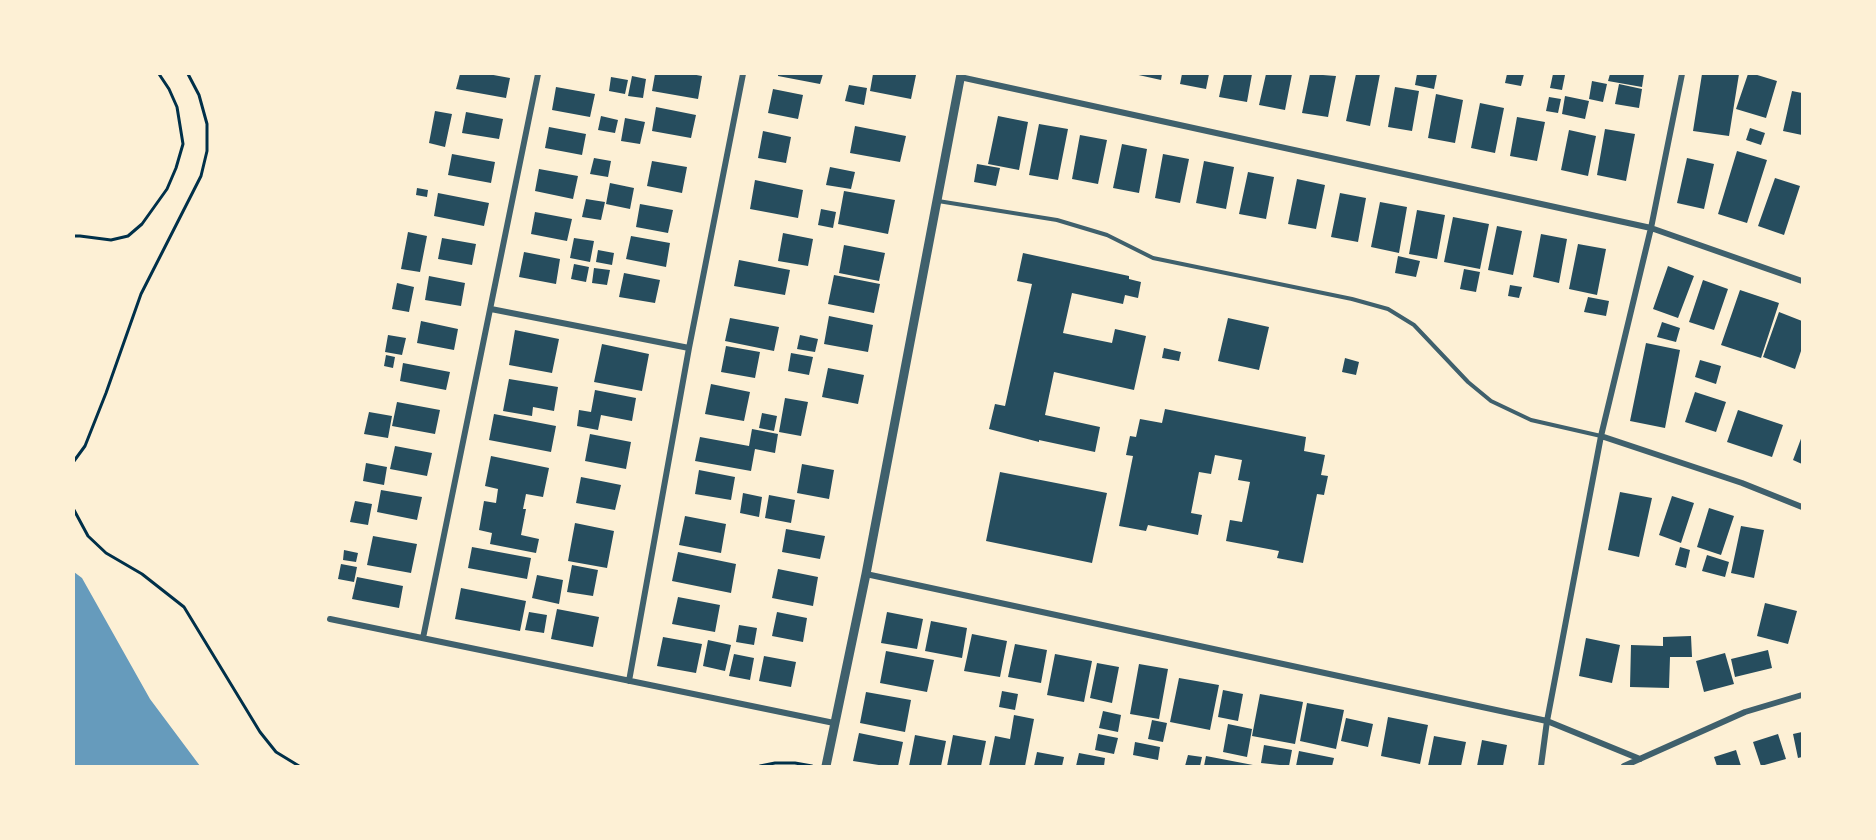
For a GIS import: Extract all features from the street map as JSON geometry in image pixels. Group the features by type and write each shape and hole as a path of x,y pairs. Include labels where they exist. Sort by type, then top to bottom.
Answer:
{"street":[{"path":"423,638 538,74"},
{"path":"629,681 688,348 743,74"},
{"path":"1541,766 1547,721 1601,436 1651,228 1682,74"},
{"path":"826,766 866,574 961,75 1651,228 1803,281"},
{"path":"491,309 688,348"},
{"path":"1601,436 1742,483 1803,507"},
{"path":"866,574 1547,721 1640,759"},
{"path":"330,619 834,723"},
{"path":"1624,766 1746,712 1803,695"}],"lane":[{"path":"937,201 1057,220 1107,235 1153,258 1352,298 1388,309 1414,325 1468,382 1491,401 1531,420 1601,436"}],"path":[{"path":"74,236 111,240 128,236 142,224 167,189 183,144 177,107 170,89 159,74"},
{"path":"74,461 86,446 141,294 201,176 207,150 207,124 199,95 188,74"},
{"path":"74,510 88,536 106,553 142,574 184,607 260,732 276,752 299,766"},
{"path":"760,766 795,763 812,766"}],"water":[{"path":"74,572 82,578 150,699 200,766 74,766"}],"building":[{"path":"460,74 488,74 510,78 506,98 456,89"},
{"path":"655,74 702,76 698,99 652,91"},
{"path":"778,74 823,74 820,84 778,76"},
{"path":"873,74 916,75 911,99 870,91"},
{"path":"1134,74 1162,74 1161,80"},
{"path":"1182,74 1209,74 1206,89 1180,84"},
{"path":"1224,74 1252,74 1247,102 1219,97"},
{"path":"1266,74 1292,74 1285,110 1259,105"},
{"path":"1310,74 1336,76 1328,117 1302,113"},
{"path":"1356,74 1380,74 1370,126 1346,121"},
{"path":"1417,74 1437,74 1434,89 1415,85"},
{"path":"1507,74 1524,74 1521,86 1505,83"},
{"path":"1553,74 1565,75 1562,90 1550,88"},
{"path":"1610,74 1644,74 1642,87 1608,81"},
{"path":"1702,74 1739,74 1729,136 1693,131"},
{"path":"1748,74 1777,81 1766,118 1736,109"},
{"path":"632,76 646,79 643,98 628,96"},
{"path":"611,77 628,80 625,94 609,91"},
{"path":"1592,81 1607,84 1603,102 1589,99"},
{"path":"1619,84 1642,89 1639,108 1615,104"},
{"path":"849,85 867,88 864,105 845,101"},
{"path":"556,87 595,94 590,117 552,110"},
{"path":"1395,87 1419,91 1412,131 1388,127"},
{"path":"773,89 803,95 798,119 768,113"},
{"path":"1792,91 1802,93 1802,135 1783,131"},
{"path":"1436,94 1463,100 1455,143 1428,138"},
{"path":"1565,96 1589,101 1585,119 1562,114"},
{"path":"1549,97 1561,99 1558,113 1546,111"},
{"path":"1480,103 1504,108 1495,153 1471,148"},
{"path":"656,107 696,115 691,138 652,131"},
{"path":"435,111 452,114 445,147 429,143"},
{"path":"466,112 503,119 499,139 462,133"},
{"path":"601,116 618,120 615,133 598,130"},
{"path":"998,116 1028,122 1019,170 988,164"},
{"path":"1517,117 1545,122 1537,161 1510,156"},
{"path":"625,118 645,122 640,144 621,141"},
{"path":"1039,124 1068,129 1058,180 1029,175"},
{"path":"855,126 906,136 900,162 850,153"},
{"path":"549,127 586,134 582,155 545,148"},
{"path":"1750,128 1765,133 1761,145 1746,140"},
{"path":"1605,129 1635,134 1626,181 1597,175"},
{"path":"1569,130 1596,136 1588,176 1561,170"},
{"path":"763,131 791,137 786,163 758,158"},
{"path":"1080,135 1107,140 1098,184 1072,179"},
{"path":"1122,144 1147,149 1139,193 1113,188"},
{"path":"1737,151 1767,160 1747,223 1718,214"},
{"path":"452,154 495,162 491,183 448,175"},
{"path":"1163,154 1189,159 1180,203 1155,198"},
{"path":"594,158 611,161 608,177 590,174"},
{"path":"1687,158 1714,164 1704,209 1677,203"},
{"path":"652,161 687,167 682,193 647,186"},
{"path":"1204,161 1234,167 1226,209 1196,203"},
{"path":"977,164 1000,168 996,186 974,182"},
{"path":"830,167 855,172 851,189 826,185"},
{"path":"539,169 578,176 573,199 535,191"},
{"path":"1248,172 1274,177 1266,219 1239,214"},
{"path":"1775,178 1800,186 1784,235 1758,226"},
{"path":"1297,179 1325,185 1316,229 1288,224"},
{"path":"755,180 803,190 798,218 750,209"},
{"path":"610,183 634,188 630,209 606,204"},
{"path":"417,188 428,190 427,197 416,195"},
{"path":"844,191 895,200 888,234 838,224"},
{"path":"438,193 489,203 484,226 434,216"},
{"path":"1340,193 1366,198 1358,242 1331,237"},
{"path":"586,199 605,202 601,220 582,217"},
{"path":"1380,202 1407,207 1399,253 1371,247"},
{"path":"640,204 673,210 668,233 636,227"},
{"path":"821,209 836,212 833,228 818,225"},
{"path":"1417,210 1445,215 1437,259 1409,254"},
{"path":"535,212 572,219 567,241 531,234"},
{"path":"1453,217 1489,224 1480,269 1444,262"},
{"path":"1497,226 1522,231 1513,275 1488,270"},
{"path":"408,232 427,236 420,272 401,269"},
{"path":"783,233 813,239 808,266 778,261"},
{"path":"1541,234 1567,239 1559,283 1533,277"},
{"path":"631,236 670,243 666,267 626,259"},
{"path":"442,238 476,244 472,265 438,259"},
{"path":"574,238 594,241 590,262 570,258"},
{"path":"1578,244 1606,249 1597,295 1569,289"},
{"path":"844,245 885,253 879,281 839,273"},
{"path":"598,250 614,253 612,265 596,262"},
{"path":"524,252 560,259 556,284 519,277"},
{"path":"1023,253 1129,276 1129,279 1141,282 1138,298 1125,295 1123,304 1072,293 1063,333 1112,343 1115,329 1146,336 1134,390 1054,372 1045,415 1100,427 1095,452 1039,440 1039,442 989,429 995,404 1005,406 1032,284 1017,281"},
{"path":"1398,256 1420,261 1416,277 1395,273"},
{"path":"739,260 790,270 785,295 734,286"},
{"path":"574,264 589,267 586,282 571,279"},
{"path":"1668,266 1694,276 1678,318 1653,309"},
{"path":"594,268 610,270 607,285 592,283"},
{"path":"1464,269 1480,272 1476,292 1460,289"},
{"path":"624,273 660,280 655,303 619,297"},
{"path":"834,275 880,284 874,313 828,304"},
{"path":"429,276 465,283 461,306 425,300"},
{"path":"1703,280 1728,289 1714,330 1689,322"},
{"path":"397,283 414,287 409,312 392,309"},
{"path":"1510,285 1522,287 1519,298 1508,296"},
{"path":"1740,290 1779,303 1761,358 1721,345"},
{"path":"1588,297 1609,301 1606,316 1584,312"},
{"path":"1779,312 1802,321 1802,348 1795,369 1763,357"},
{"path":"829,316 873,325 868,352 824,344"},
{"path":"730,318 779,327 774,351 725,341"},
{"path":"1228,318 1269,327 1259,370 1218,361"},
{"path":"421,321 458,329 454,350 417,343"},
{"path":"1662,322 1680,328 1676,342 1657,337"},
{"path":"515,330 559,339 552,373 509,365"},
{"path":"388,335 406,338 402,355 385,352"},
{"path":"800,335 818,339 815,352 797,349"},
{"path":"1646,343 1680,350 1665,428 1630,421"},
{"path":"602,344 649,354 642,391 594,382"},
{"path":"726,346 760,352 755,378 721,372"},
{"path":"1164,348 1181,352 1179,361 1162,358"},
{"path":"791,353 813,357 809,375 788,371"},
{"path":"386,355 395,357 393,368 384,366"},
{"path":"1345,358 1359,362 1356,375 1342,372"},
{"path":"1700,360 1721,366 1716,384 1695,377"},
{"path":"403,363 450,372 446,390 400,381"},
{"path":"828,368 864,375 858,404 822,397"},
{"path":"509,379 558,387 554,411 533,407 532,416 503,411"},
{"path":"711,384 750,392 744,421 705,414"},
{"path":"595,390 636,398 632,421 601,415 598,430 577,426 579,410 591,412"},
{"path":"1695,392 1726,402 1716,432 1685,422"},
{"path":"785,398 808,402 801,436 779,432"},
{"path":"397,402 440,410 435,434 392,426"},
{"path":"1165,409 1306,437 1304,451 1325,455 1321,475 1328,476 1324,495 1317,494 1303,563 1277,558 1279,551 1226,541 1230,520 1242,522 1250,482 1238,480 1242,460 1215,455 1211,474 1199,472 1191,513 1202,515 1198,535 1148,525 1146,531 1119,526 1133,456 1126,455 1130,436 1136,437 1140,419 1162,423"},
{"path":"1738,410 1783,425 1772,457 1727,442"},
{"path":"369,412 392,416 388,438 364,434"},
{"path":"762,413 777,416 774,431 759,428"},
{"path":"494,414 556,426 551,452 489,440"},
{"path":"752,429 778,434 775,453 755,449 751,471 695,461 700,437 749,446"},
{"path":"590,434 631,442 626,469 585,461"},
{"path":"1802,436 1802,464 1793,460"},
{"path":"395,446 432,453 427,476 390,469"},
{"path":"491,456 549,468 543,497 526,494 523,509 526,509 521,535 539,539 536,553 490,544 492,533 479,530 484,501 496,503 498,489 485,486"},
{"path":"366,463 387,467 384,485 363,481"},
{"path":"802,464 834,470 829,499 797,493"},
{"path":"699,470 735,477 731,500 695,494"},
{"path":"1000,472 1107,493 1092,563 986,541"},
{"path":"581,477 621,485 615,510 576,503"},
{"path":"381,490 422,497 417,520 377,512"},
{"path":"1620,492 1652,498 1639,557 1608,550"},
{"path":"743,493 762,497 759,517 740,513"},
{"path":"769,495 795,500 791,523 765,518"},
{"path":"1672,496 1694,503 1681,543 1659,535"},
{"path":"355,501 372,504 368,525 350,522"},
{"path":"1709,508 1734,516 1721,555 1697,547"},
{"path":"685,516 726,524 721,553 679,545"},
{"path":"575,523 614,531 607,568 568,561"},
{"path":"1741,526 1764,530 1754,578 1731,573"},
{"path":"786,529 825,536 820,559 782,552"},
{"path":"373,536 417,544 411,573 367,565"},
{"path":"472,547 531,558 527,579 468,568"},
{"path":"1680,547 1690,550 1686,568 1675,565"},
{"path":"344,550 358,553 356,562 343,560"},
{"path":"678,552 736,564 731,593 672,581"},
{"path":"1707,555 1729,562 1725,577 1702,571"},
{"path":"341,564 357,567 354,582 338,579"},
{"path":"572,565 598,570 593,596 567,592"},
{"path":"778,569 818,577 813,606 772,598"},
{"path":"537,575 563,580 559,604 532,598"},
{"path":"357,577 403,586 399,608 352,599"},
{"path":"461,588 526,601 520,631 455,619"},
{"path":"678,597 720,605 715,632 672,624"},
{"path":"1765,603 1797,611 1788,644 1757,636"},
{"path":"557,609 599,617 593,647 551,639"},
{"path":"529,612 547,615 544,633 525,630"},
{"path":"777,612 807,618 803,642 772,636"},
{"path":"887,612 923,619 917,649 881,643"},
{"path":"931,621 967,628 962,658 925,651"},
{"path":"739,625 757,628 754,645 736,642"},
{"path":"972,634 1007,641 1000,677 964,671"},
{"path":"1691,636 1692,657 1670,657 1669,688 1630,687 1631,645 1663,646 1663,637"},
{"path":"663,637 702,644 696,673 657,666"},
{"path":"1586,638 1620,645 1612,683 1579,676"},
{"path":"708,640 731,645 725,671 703,666"},
{"path":"1015,644 1047,650 1041,683 1008,677"},
{"path":"1768,650 1772,668 1735,677 1731,659"},
{"path":"886,651 934,660 927,692 880,683"},
{"path":"1725,653 1734,684 1704,692 1696,661"},
{"path":"734,654 754,658 750,680 729,676"},
{"path":"1055,654 1092,661 1084,702 1047,695"},
{"path":"764,656 796,662 791,687 759,681"},
{"path":"1097,663 1119,667 1112,703 1090,698"},
{"path":"1139,664 1168,669 1159,719 1130,714"},
{"path":"1179,678 1219,685 1210,730 1170,722"},
{"path":"1223,690 1243,694 1238,721 1218,717"},
{"path":"1002,691 1018,694 1015,710 999,707"},
{"path":"866,692 911,700 905,732 860,723"},
{"path":"1260,694 1303,702 1295,744 1252,736"},
{"path":"1307,703 1344,710 1336,749 1300,741"},
{"path":"1103,711 1121,715 1118,732 1099,728"},
{"path":"1014,715 1034,719 1025,766 989,766 995,736 1010,739"},
{"path":"1388,717 1428,725 1420,764 1381,756"},
{"path":"1346,718 1373,724 1368,747 1341,741"},
{"path":"1152,720 1167,723 1163,742 1148,739"},
{"path":"1228,724 1252,729 1247,757 1223,752"},
{"path":"1802,732 1802,757 1798,758 1793,734"},
{"path":"859,733 903,742 898,766 853,761"},
{"path":"1098,734 1118,738 1114,754 1095,750"},
{"path":"1778,734 1786,759 1761,766 1753,742"},
{"path":"915,735 946,741 941,766 909,766"},
{"path":"953,735 986,741 981,766 947,766"},
{"path":"1434,736 1466,742 1461,766 1428,766"},
{"path":"1482,740 1507,745 1503,766 1477,766"},
{"path":"1135,742 1160,747 1158,760 1133,755"},
{"path":"1264,745 1292,750 1289,766 1261,763"},
{"path":"1736,750 1741,766 1717,766 1714,757"},
{"path":"1299,751 1334,758 1332,766 1296,766"},
{"path":"1037,752 1064,757 1062,766 1034,766"},
{"path":"1079,753 1105,758 1104,766 1076,766"},
{"path":"1188,755 1202,757 1200,766 1185,766"},
{"path":"1206,756 1253,765 1253,766 1204,766"}]}
